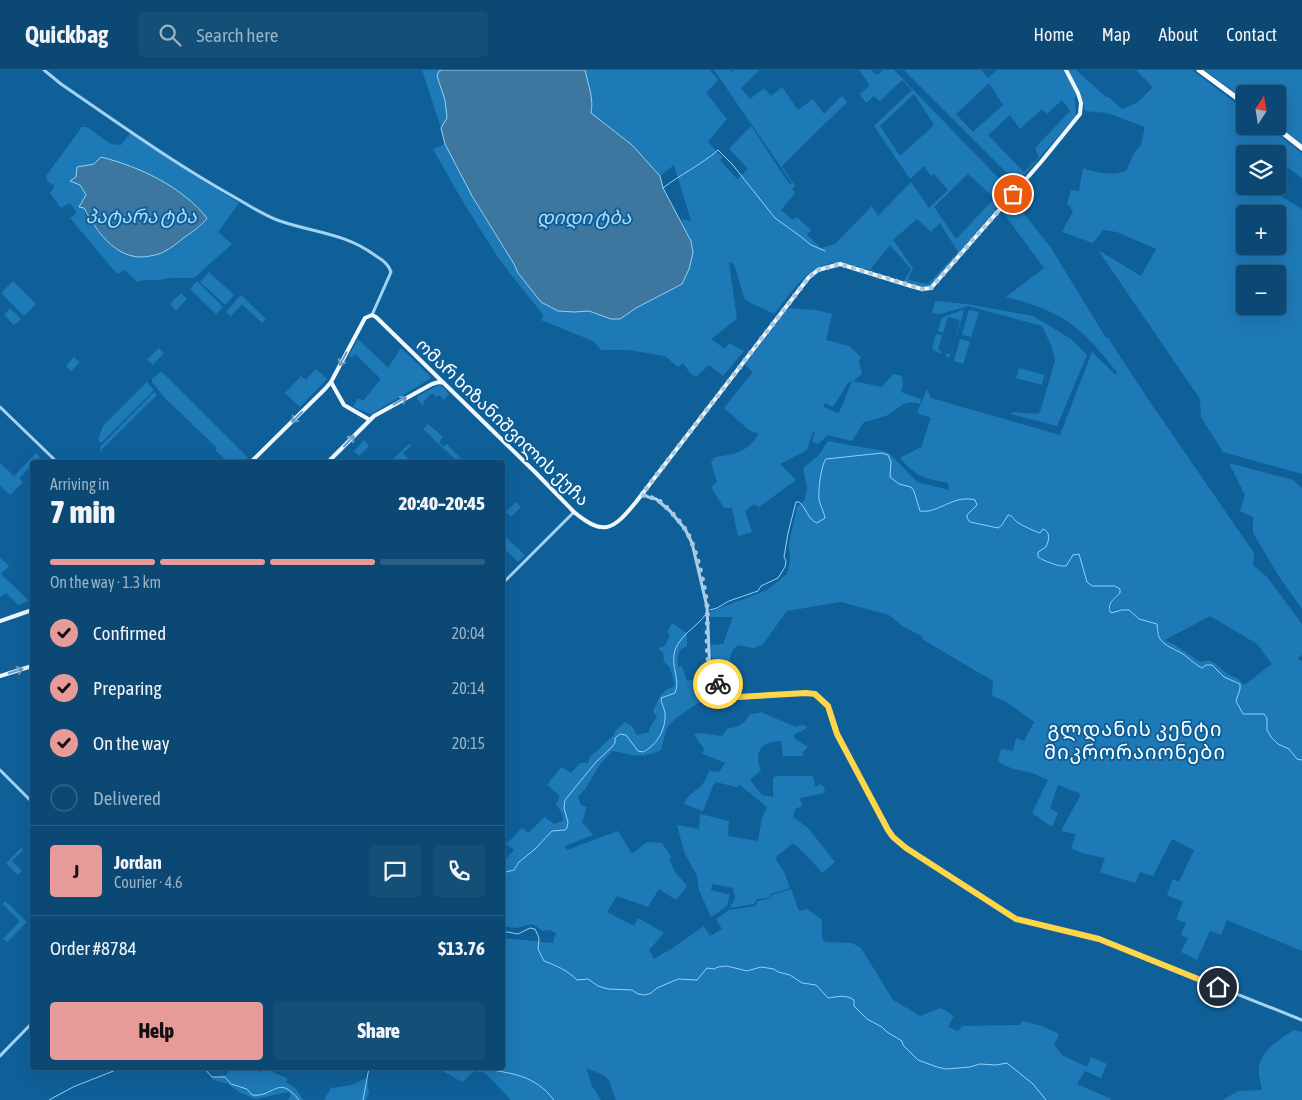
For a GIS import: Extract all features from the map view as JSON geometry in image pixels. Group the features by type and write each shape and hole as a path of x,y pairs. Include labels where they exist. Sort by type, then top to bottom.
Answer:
{"highway":[{"path":"1199,70 1236,97"},
{"path":"1285,135 1302,148"}],"main road":[{"name":"ომარ ხიზანიშვილის ქუჩა","path":"372,315 433,372 574,512 588,523 601,527 615,525 642,494 809,277 818,270 840,264 917,287 931,288 1041,162 1080,114 1081,103 1078,93 1066,70"},
{"path":"253,460 331,382 365,318 372,315"},
{"path":"432,384 434,379 433,372"},
{"path":"331,382 344,405 370,420"},
{"path":"330,460 378,413 432,384 444,383"},
{"path":"0,620 30,611"},
{"path":"0,676 30,667"}],"street":[{"path":"44,70 61,84 173,160 223,191 279,221 344,238 374,254 388,265 391,272 372,315"},
{"path":"0,407 55,460"},
{"path":"642,494 656,499 670,512 685,529 692,543 707,607 710,673 715,682 738,697 815,694 828,706 837,734 884,822 893,837 906,848 1016,919 1099,939 1302,1020"},
{"path":"505,581 574,512"},
{"path":"0,770 30,800"},
{"path":"0,1056 30,1025"}],"shaded area":[{"path":"422,70 442,70 439,71 437,76 445,100 447,118 441,128"},
{"path":"585,70 710,70 718,80 706,93 727,119 708,142 722,157 720,160 737,179 748,169 729,149 751,126 790,185 792,183 714,70 729,70 731,72 734,70 759,70 741,88 750,99 764,88 771,96 782,87 798,110 813,99 824,114 842,96 847,102 782,166 795,186 792,189 795,193 781,210 793,220 797,217 811,230 807,235 821,248 835,244 872,206 878,216 911,182 929,208 948,190 934,174 931,176 924,166 910,179 874,126 912,90 902,80 880,101 874,96 866,103 860,94 870,85 859,70 871,70 877,75 883,70 894,70 1011,191 930,287 904,281 911,269 890,245 870,270 844,263 832,263 821,266 795,287 774,314 745,300 734,264 729,262 737,319 711,339 725,349 729,343 744,351 723,376 709,365 696,377 690,373 683,363 678,367 665,356 629,350 601,350 593,341 541,320 544,316 499,259 463,202 433,149 445,144 449,149 475,202 518,273 529,285 574,312 589,311 620,319 636,308 682,284 691,241 681,219 691,221 674,165 660,176 632,145 591,113 591,97","holes":["914,94 934,125 900,156 880,126","968,174 990,194 993,200 956,239 934,207","917,219 931,232 940,223 958,252 927,284 908,280 913,268 893,240"]},
{"path":"904,70 981,70 988,78 997,70 1063,70 1077,95 1075,98 1076,116 1017,183","holes":["989,83 1003,105 973,132 956,114","1062,100 1070,111 1035,148 1039,157 1024,172 988,135 1010,115 1020,129 1042,109 1047,114"]},
{"path":"1068,70 1076,70 1122,109 1137,103 1153,87 1136,70 1192,70 1236,103 1236,135 1279,135 1302,153 1302,178 1286,166 1286,145 1236,145 1236,195 1279,195 1302,209 1302,474 1223,452 1201,417 1200,399 1098,250 1141,276 1156,249 1117,232 1103,230 1093,243 1062,232 1073,211 1067,203 1071,190 1079,191 1083,168 1104,173 1126,171 1134,153 1141,145 1145,127 1107,113 1085,111 1080,92"},
{"path":"1205,70 1302,70 1302,145 1286,132 1286,85 1236,85 1236,93"},
{"path":"82,127 87,127 111,144 121,145 130,133 239,203 218,232 232,244 194,278 170,278 137,282 125,270 117,274 70,218 77,213 70,203 61,208 50,193 55,186 47,181 46,176","holes":["95,164 202,226 186,236 112,246 85,214 85,195 78,178 77,167"]},
{"path":"1008,204 1021,210 1051,248 1106,338 1108,338 1254,553 1253,565 1267,577 1302,624 1302,655 1298,658 1302,662 1302,951 1227,920 1221,935 1210,931 1197,960 1181,952 1188,938 1181,935 1186,923 1176,919 1183,902 1167,895 1173,879 1179,882 1194,850 1172,839 1153,876 1140,872 1135,883 1100,872 1105,858 1082,853 1071,848 1076,834 1061,831 1081,794 1058,785 1050,808 1058,813 1052,827 1032,813 1048,780 1033,773 1013,769 998,762 1001,749 1013,751 1016,738 1024,741 1034,722 1005,701 992,696 993,681 922,639 923,637 901,625 889,615 841,602 787,611 763,644 754,648 738,645 733,650 725,670 738,671 741,695 724,688 719,683 713,670 711,645 723,644 733,617 710,617 710,612 767,590 787,574 790,560 789,544 797,507 805,500 807,488 803,468 818,456 828,441 883,451 890,454 917,482 949,490 948,483 921,476 900,458 921,447 931,418 917,413 927,389 931,398 1060,435 1092,352 1116,375 1117,372 1099,351 1085,336 1064,319 1026,302 1006,297 1044,268 1002,211","holes":["1210,616 1257,644 1272,664 1244,685 1238,678 1228,674 1216,664 1209,661 1200,662 1165,640"]},
{"path":"209,272 234,295 225,305 200,282"},
{"path":"13,281 36,304 24,316 1,293"},
{"path":"197,281 223,307 216,314 190,289"},
{"path":"181,293 187,299 176,310 170,304"},
{"path":"241,295 266,319 262,323 242,304 231,316 226,312"},
{"path":"935,301 966,304 1033,316 1071,339 1087,355 1057,426 1011,414 1013,412 1037,414 1040,412 1055,361 1052,347 1042,326 968,306 940,314 932,313"},
{"path":"10,308 21,319 14,325 4,315"},
{"path":"788,308 816,310 832,314 826,340 849,346 861,357 859,362 862,374 853,381 882,387 893,374 902,376 903,385 901,392 921,399 920,404 906,403 888,415 864,422 852,441 828,435 818,444 812,441 815,432 813,431 807,450 780,464 796,480 759,507 754,504 745,511 752,532 738,536 732,508 724,508 711,487 717,482 711,463 715,457 745,449 759,434 749,430 724,408 753,372 745,365","holes":["852,381 838,413 823,407 825,403 833,407 847,384"]},
{"path":"962,310 964,311 955,341 960,320 948,317 943,333 938,331 942,318"},
{"path":"969,310 979,312 971,337 962,335"},
{"path":"936,334 942,335 938,350 942,352 941,354 932,349"},
{"path":"358,339 388,368 401,348 430,376 430,379 371,414 353,407 358,398 363,401 381,379 355,354 352,358 349,356"},
{"path":"960,339 970,342 963,364 954,361"},
{"path":"159,348 164,353 153,365 147,360"},
{"path":"74,357 80,362 71,371 66,366"},
{"path":"1019,368 1044,375 1042,385 1016,378"},
{"path":"316,369 327,379 300,407 285,393 301,376 306,380"},
{"path":"161,371 248,458 246,460 226,460 215,450 217,448 164,397 152,382 152,379"},
{"path":"147,382 154,390 101,443 98,440 103,426"},
{"path":"439,385 449,394 444,400 439,395 436,397 432,393 424,401 423,406 417,399 418,396"},
{"path":"154,392 157,395 100,451 101,446"},
{"path":"428,424 443,437 439,442 444,447 446,444 463,460 456,460 423,429"},
{"path":"364,440 369,446 359,456 354,451"},
{"path":"409,444 411,446 403,453 409,459 408,460 392,460"},
{"path":"36,453 40,457 37,460 30,460 30,467 19,478 23,482 10,495 0,485 0,463 14,476"},
{"path":"1229,463 1293,480 1302,488 1302,609 1280,578 1253,533 1253,517 1240,511 1245,495"},
{"path":"516,502 521,507 511,517 506,512"},
{"path":"505,537 525,555 518,562 505,549"},
{"path":"0,557 9,566 1,574 29,601 18,605 6,593 0,597"},
{"path":"672,623 687,633 687,646 678,654 678,667 682,666 687,681 709,676 715,685 724,691 714,701 698,703 676,718 667,727 661,750 640,756 612,751 599,766 578,797 581,805 587,807 582,822 593,835 565,846 567,850 618,831 632,854 647,842 662,843 672,858 669,859 675,872 687,886 676,900 659,889 648,907 617,896 607,912 634,926 638,918 664,933 649,950 654,959 704,926 710,936 722,929 716,919 729,910 755,906 758,901 770,899 772,895 791,889 799,911 807,909 822,920 822,939 826,942 852,943 861,948 893,1000 920,1016 941,1008 954,1016 948,1027 958,1031 962,1026 1020,1025 1022,1021 1042,1026 1059,1034 1054,1045 1062,1055 1087,1067 1091,1057 1107,1064 1101,1078 1085,1071 1077,1084 1110,1100 616,1100 607,1078 586,1068 592,1086 601,1100 511,1100 485,1073 475,1071 462,1082 441,1070 505,1070 505,938 553,943 556,933 550,930 542,931 534,925 515,928 505,926 505,860 514,850 506,844 522,828 528,833 545,817 554,824 563,821 562,813 556,804 560,796 547,785 561,767 571,773 580,763 588,763 590,757 625,722 632,726 637,735 650,732 649,729 657,717 653,711 659,699 664,692 675,686 670,668 664,662 663,652 659,650 661,646 664,647 670,635 667,632"},
{"path":"761,712 796,727 800,725 806,726 807,728 794,735 794,738 808,747 803,752 803,756 783,756 781,741 768,743 760,749 758,758 761,770 750,780 762,795 773,797 773,778 776,776 813,776 815,787 821,784 824,787 825,793 800,798 802,806 795,809 793,817 808,828 835,862 822,873 793,843 775,858 784,872 790,888 771,894 769,898 757,899 754,904 730,908 735,898 733,888 712,884 711,890 730,895 727,906 711,917 699,890 697,876 684,852 677,825 699,829 700,814 729,821 728,836 758,841 762,818 767,807 740,785 736,787 716,782 703,811 684,804 688,797 702,785 710,771 719,772 725,763 701,753 705,750 694,735 698,733 722,736 728,728 741,724 750,714"},
{"path":"21,848 23,850 12,861 22,871 18,875 6,863"},
{"path":"5,901 27,922 7,942 3,939 20,921 2,904"},
{"path":"1294,1030 1302,1032 1302,1100 1223,1100 1238,1091 1262,1090 1259,1067 1264,1055 1272,1045"},
{"path":"230,1070 255,1070 261,1072 267,1070 287,1078 286,1082 295,1088 303,1100 288,1100 291,1095 288,1092 256,1099 241,1093 228,1084 213,1080 212,1077 226,1075"},
{"path":"367,1078 369,1093 366,1100 324,1100 331,1088 352,1085"}],"water":[{"name":"დიდი ტბა","path":"585,70 591,97 591,113 632,145 660,176 663,188 691,241 693,253 689,269 682,284 636,308 620,319 611,319 589,311 558,311 541,302 518,273 472,196 445,144 441,128 447,118 445,100 437,76 439,71"},
{"name":"პატარა ტბა","path":"101,157 130,166 159,179 185,196 207,218 195,230 160,254 139,257 128,255 119,250 102,236 84,208 79,207 86,195 80,185 70,181 76,177 77,167 94,164"}],"waterway":[{"path":"663,188 718,150 732,164 775,218 811,245 825,251"},
{"path":"710,610 758,591 761,586 778,578 785,567 786,561 784,557 788,533 796,502 802,504 809,516 817,523 825,518 820,502 819,484 826,459 882,453 888,455 891,462 890,477 899,484 911,487 920,511 934,510 960,500 975,500 977,505 967,515 970,522 998,528 1010,515 1016,521 1032,530 1040,533 1043,529 1046,530 1048,534 1046,547 1038,552 1038,557 1041,559 1056,565 1066,566 1073,555 1079,554 1087,582 1092,586 1115,586 1120,589 1120,593 1110,604 1111,613 1129,610 1139,619 1157,624 1159,637 1165,644 1202,668 1206,665 1212,665 1224,677 1240,684 1236,701 1243,714 1264,714 1267,718 1267,730 1271,737 1278,744 1289,749 1297,759 1302,760"},
{"path":"505,872 514,870 519,862 552,831 565,830 567,828 568,822 564,808 565,800 596,762 611,748 615,743 615,738 620,734 626,735 638,751 643,752 660,736 665,719 661,698 675,693 677,688 674,662 675,650 681,639 706,614"},
{"path":"505,932 518,934 530,928 535,929 539,938 538,949 544,961 562,969 577,980 588,979 598,986 608,989 632,990 638,994 645,995 678,979 697,980 707,968 714,969 727,966 747,971 761,967 774,969 790,975 802,983 816,985 828,998 844,996 851,998 854,1000 854,1006 867,1019 902,1041 903,1045 918,1060 946,1069 970,1067 980,1064 996,1065 1007,1063 1033,1084 1046,1100"},
{"path":"49,1100 73,1087 116,1070"},
{"path":"206,1070 212,1077 225,1077 231,1084 247,1089 252,1095 259,1095 281,1087 292,1092 299,1100"},
{"path":"363,1100 369,1070"},
{"path":"492,1070 522,1076 539,1085 554,1100"}],"way so far":[{"path":"718,684 710,673 707,607 692,543 685,529 660,502 642,494 809,277 818,270 840,264 922,289 931,288 1013,194"}],"district":[{"name":"გლდანის კენტი მიკრორაიონები","path":"1135,740"}],"route":[{"path":"718,684 738,697 815,694 828,706 837,734 893,837 906,848 1016,919 1099,939 1218,987"}]}
